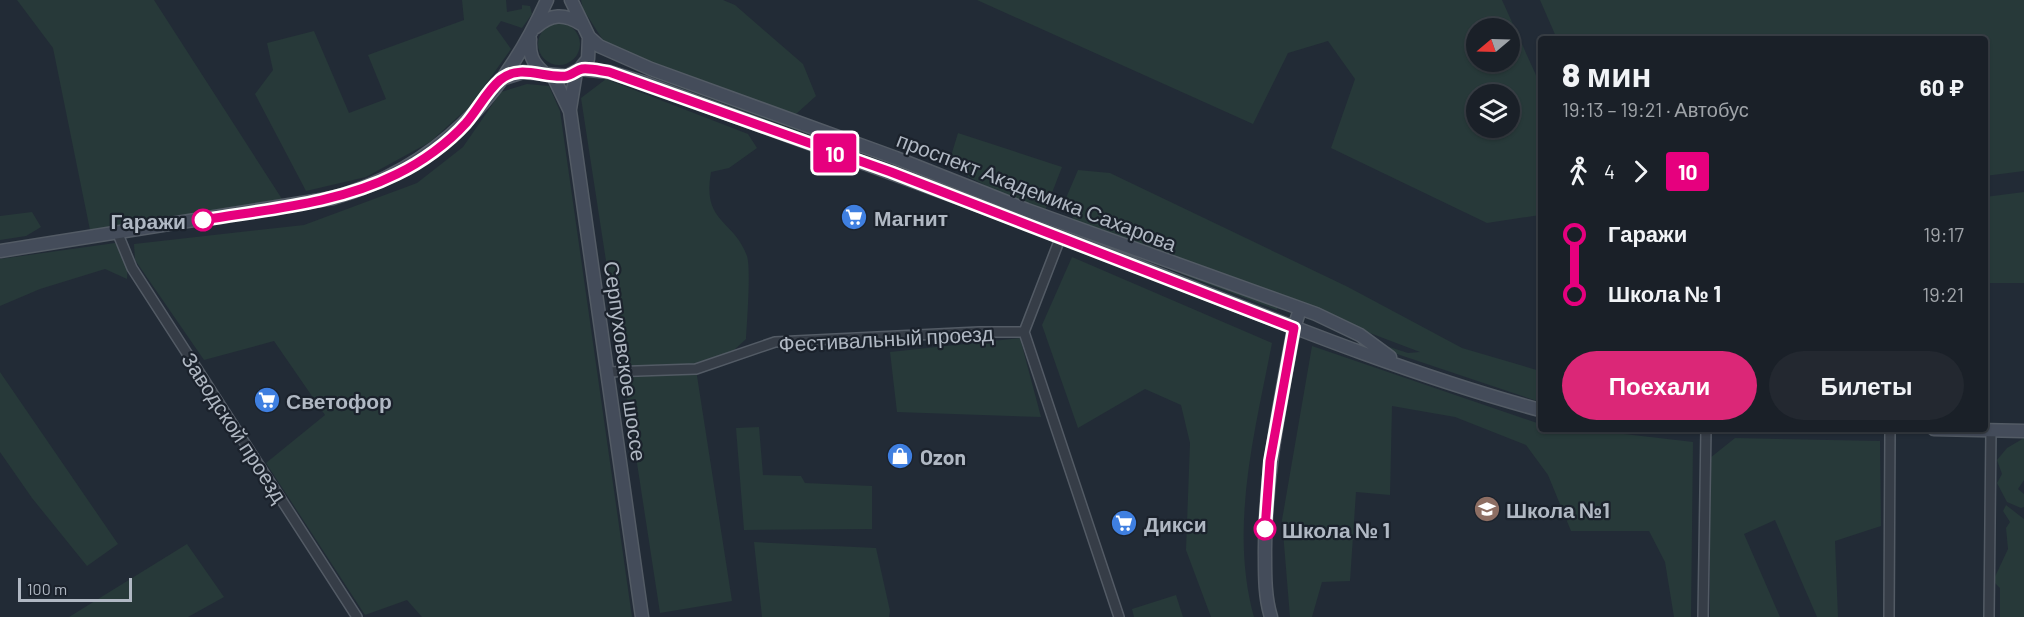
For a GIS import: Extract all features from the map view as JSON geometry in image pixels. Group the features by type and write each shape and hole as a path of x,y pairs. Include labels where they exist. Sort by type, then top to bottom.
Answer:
{"street":[{"path":"0,251 333,198 367,188 400,173 434,151 465,124 501,79 532,32 547,0"},
{"path":"501,79 522,72 567,76 578,71 588,59 589,37 571,0"},
{"path":"570,111 548,74 534,63 529,51 532,32 545,18 561,15 571,17 581,24"},
{"name":"проспект Академика Сахарова","path":"589,37 599,46 651,69 896,158 1027,210 1300,309 1360,336 1400,365"},
{"path":"645,83 651,69"},
{"path":"570,111 578,71"},
{"name":"проспект Академика Сахарова","path":"578,71 609,72 645,83 1061,236 1294,328 1462,389 1538,409"},
{"name":"Серпуховское шоссе","path":"570,111 642,617"},
{"path":"891,172 896,158"},
{"path":"1023,223 1027,210"},
{"name":"Заводской проезд","path":"118,234 132,268 357,617"},
{"name":"Фестивальный проезд","path":"1061,236 1024,332 1119,617"},
{"path":"1172,280 1178,265"},
{"path":"1271,617 1265,575 1265,513 1270,461 1294,328 1300,309"},
{"name":"Фестивальный проезд","path":"608,372 696,369 775,342 979,332 1024,332"},
{"path":"1988,430 2024,430"},
{"path":"1989,617 1991,430"},
{"path":"1703,617 1706,432"},
{"path":"1889,617 1890,432"}],"shaded area":[{"path":"17,0 154,0 282,199 90,230 53,48"},
{"path":"462,0 506,0 507,12 522,9 522,5 530,6 532,14 522,28 501,21 496,28 511,49 470,106 430,142 366,177 306,191 255,94 273,70 267,43 314,31 349,113 386,99 368,55 464,20"},
{"path":"581,0 723,0 735,5 803,64 816,96 796,114 644,62 606,45 583,9"},
{"path":"977,0 1502,0 1510,18 1466,18 1466,72 1520,72 1520,40 1538,80 1538,215 1487,223 1331,148 1355,79 1328,41 1288,53 1253,124"},
{"path":"1540,0 2024,0 2024,171 1988,176 1988,36 1556,36"},
{"path":"559,23 574,29 580,44 574,59 559,65 544,59 538,44 544,29"},
{"path":"655,75 859,150 858,153 654,78"},
{"path":"606,79 748,134 757,148 729,168 711,172 709,189 715,211 734,234 747,256 749,283 746,339 733,351 695,363 732,601 660,613 581,98"},
{"path":"527,84 549,86 560,111 632,617 422,617 407,600 365,615 266,463 325,415 274,341 204,360 135,260 134,244 304,225 417,183 463,147 501,92"},
{"path":"958,133 1062,167 1043,216 948,166"},
{"path":"1078,170 1110,173 1348,287 1462,348 1538,370 1538,401 1394,353 1383,345 1408,353 1420,352 1074,221 1066,198"},
{"path":"2024,192 2024,283 1988,283 1988,197"},
{"path":"32,212 41,227 26,236 0,240 0,216"},
{"path":"115,243 128,261 127,279 105,269 40,289 0,306 0,259"},
{"path":"1072,257 1272,343 1252,445 1244,514 1247,583 1254,617 1211,617 1186,550 1190,443 1181,405 1145,389 1078,428 1042,325"},
{"path":"1182,271 1278,307 1277,310 1181,274"},
{"path":"1020,338 1041,417 897,412 890,352"},
{"path":"1312,346 1538,423 1538,432 1608,432 1693,442 1691,617 1674,617 1665,562 1649,531 1571,531 1548,475 1526,445 1455,417 1392,406 1390,495 1356,492 1350,581 1322,582 1312,617 1290,617 1282,520"},
{"path":"0,372 118,544 87,566 32,498 0,452"},
{"path":"759,427 763,475 801,476 805,483 872,486 872,529 744,530 736,428"},
{"path":"1735,438 1880,441 1881,526 1835,541 1838,617 1817,617 1775,520 1744,534 1780,617 1710,617 1710,458"},
{"path":"2024,438 2024,480 2018,489 2024,494 2024,507 2021,508 2007,502 1997,483 2002,474 1997,460 2007,448"},
{"path":"2006,505 2024,519 2024,617 2000,617 2000,588 1993,581 2008,549 2006,528 2010,522 2003,511"},
{"path":"754,542 876,548 890,611 889,617 762,617"},
{"path":"187,544 224,597 188,617 69,617"},
{"path":"1176,595 1183,617 1134,617 1132,609"}],"bus line":[{"name":"10","path":"203,220 333,198 367,188 400,173 434,151 465,124 501,79 522,72 543,72 553,76 567,76 580,69 609,72 891,172 1294,328 1270,461 1265,529"}],"place":[{"name":"Магнит","path":"854,217"},
{"name":"Гаражи","path":"203,220"},
{"name":"Светофор","path":"267,400"},
{"name":"Ozon","path":"900,456"},
{"name":"Школа №1","path":"1487,509"},
{"name":"Дикси","path":"1124,523"},
{"name":"Школа № 1","path":"1265,529"}]}
